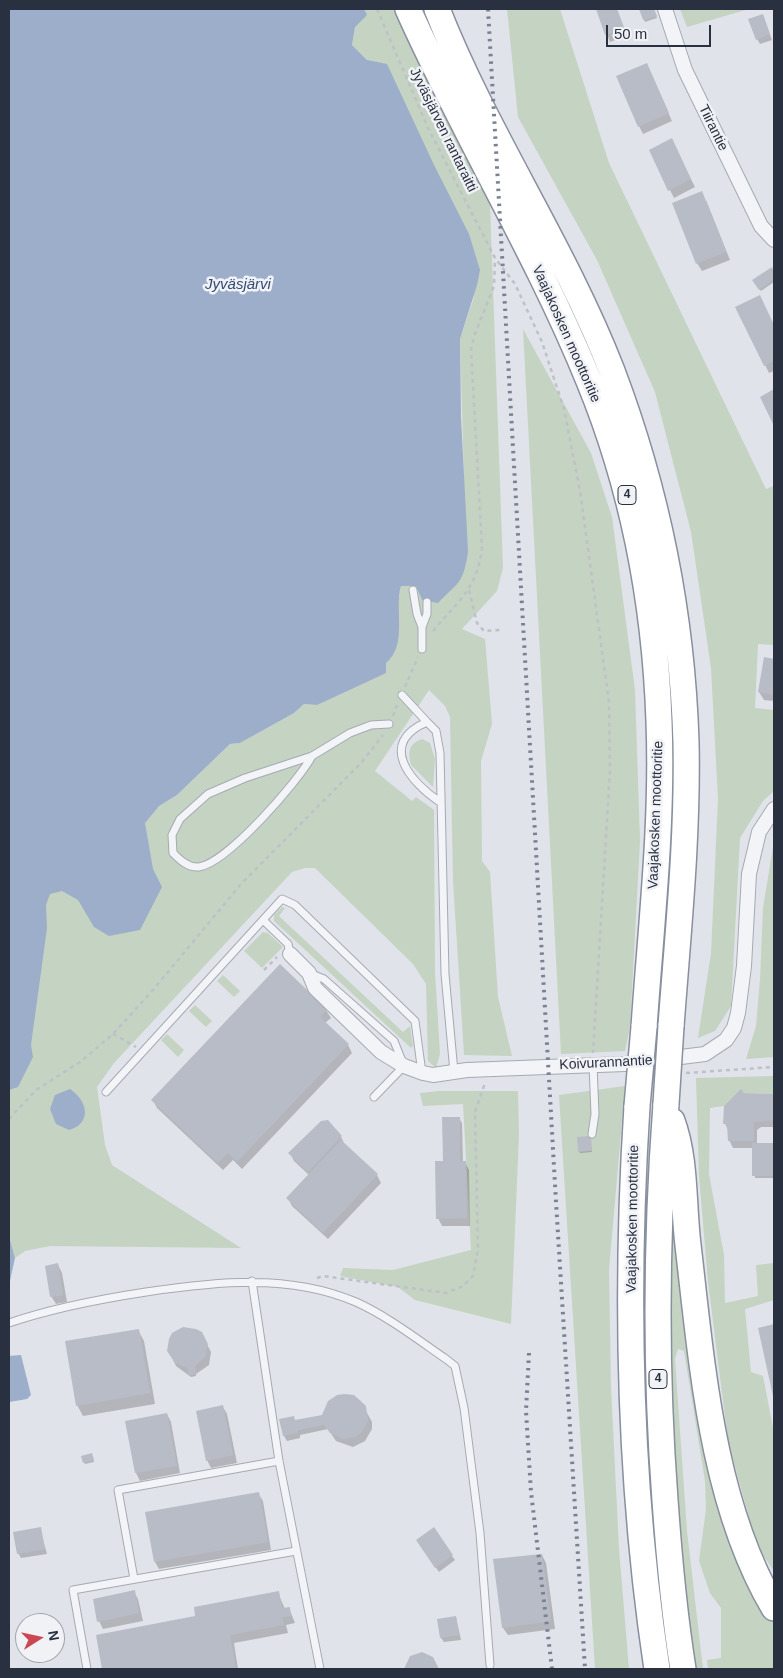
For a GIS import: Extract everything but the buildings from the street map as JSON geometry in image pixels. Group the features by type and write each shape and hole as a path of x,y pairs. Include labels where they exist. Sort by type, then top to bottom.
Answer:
{"highway":[{"name":"Vaajakosken moottoritie","path":"408,9 546,286 590,382 622,475 637,537 648,597 659,722 657,830 637,1106 632,1213 631,1330 636,1473 645,1574 657,1669"},
{"name":"Vaajakosken moottoritie","path":"437,9 507,158 570,274 611,370 644,466 657,514 676,620 686,742 682,876 658,1231 658,1382 672,1584 683,1669"},
{"path":"666,1104 676,1131 682,1166 697,1324 711,1414 726,1489 741,1539 758,1581 774,1608"},
{"path":"641,1669 639,1617 645,1574"}],"street":[{"name":"Tiirantie","path":"665,9 685,70 761,226 774,240"},
{"name":"Koivurannantie","path":"290,954 309,973 315,988 381,1052 404,1066 422,1073 625,1064 689,1058 704,1054 726,1040 734,1028 742,988 749,874 759,832 774,809"}],"lane":[{"path":"413,590 417,614 422,626 422,649"},
{"path":"422,626 427,614 427,602"},
{"path":"402,695 436,731 440,753 445,974 454,1073"},
{"path":"427,722 417,726 405,740 401,751 402,763 426,793 440,802"},
{"path":"312,756 296,780 228,852 212,863 197,867 183,863 173,853 172,835 180,819 208,794 245,778 312,756 350,733 371,725 389,724"},
{"path":"106,1092 282,899 295,905 415,1021 422,1073"},
{"path":"263,920 288,944 290,954"},
{"path":"592,1134 595,1114 593,1064"},
{"path":"374,1097 404,1066"},
{"path":"252,1281 279,1461 320,1669"},
{"path":"9,1323 35,1314 107,1298 196,1284 252,1281 300,1285 356,1302 409,1334 456,1366 464,1408 480,1533 490,1665"},
{"path":"134,1579 118,1490 279,1461"},
{"path":"87,1669 73,1590 296,1551"}],"path":[{"name":"Jyväsjärven rantaraitti","path":"377,9 428,128 495,258 515,284 542,342 564,409 580,492 609,702 610,771 592,1035 593,1064"},
{"path":"9,1119 36,1090 80,1062 113,1034 153,990 241,884 361,763 379,742 389,724 422,649 432,632 469,590 480,568 482,548 471,350 475,334 494,286 495,258"},
{"path":"469,590 477,623 484,631 500,630"},
{"path":"264,970 279,955 290,954"},
{"path":"113,1034 143,1050"},
{"path":"688,1072 774,1067"},
{"path":"323,1276 431,1293 446,1293 468,1282 477,1263 475,1112 484,1083"}],"green space":[{"path":"349,9 395,9 431,91 490,204 503,568 497,591 462,629 485,639 492,724 481,761 482,861 490,872 498,997 512,1056 464,1055 453,881 450,717 445,706 429,690 375,771 412,801 416,797 434,810 435,972 440,1054 436,1068 428,1061 426,984 413,964 315,868 305,868 292,872 114,1063 97,1087 105,1145 112,1165 241,1248 50,1246 25,1251 15,1258 9,1236 9,787 81,853 177,795 230,744 240,743 294,713 304,704 317,705 386,663 399,621 397,608 401,586 416,586 422,600 465,515 460,339 474,297 367,60 352,45 355,27"},
{"path":"507,9 560,9 609,163 766,489 774,486 774,645 758,644 755,708 774,710 774,791 763,801 740,838 731,1006 715,1031 698,1038 711,953 718,799 711,668 691,532 655,392 597,260 518,117"},
{"path":"680,9 749,9 687,27"},
{"path":"523,329 591,453 612,517 635,690 640,841 630,1027 625,1051 561,1054"},
{"path":"422,739 430,743 435,759 433,787 411,765 410,749 414,743"},
{"path":"774,841 774,1057 746,1059 756,1026 763,908"},
{"path":"282,907 285,908 279,916 403,1032 410,1026 413,1046 411,1048 274,921 274,915"},
{"path":"263,932 268,933 283,947 262,968 244,951"},
{"path":"223,975 240,991 234,997 217,981"},
{"path":"195,1005 212,1021 206,1027 189,1011"},
{"path":"167,1034 184,1050 178,1057 161,1040"},
{"path":"774,1076 774,1094 744,1093 741,1090 724,1106 710,1108 709,1174 724,1255 725,1303 758,1296 756,1265 774,1263 774,1300 745,1309 751,1372 763,1376 774,1433 774,1571 757,1547 728,1441 708,1281 699,1176 696,1078"},
{"path":"625,1086 609,1270 611,1387 619,1549 629,1669 595,1669 559,1095"},
{"path":"439,1091 518,1091 519,1134 511,1324 415,1300 398,1287 340,1276 343,1268 393,1270 471,1250 463,1104 423,1106 420,1093"},
{"path":"673,1149 752,1589 774,1622 774,1669 708,1669 707,1660 721,1658 721,1608 710,1593 699,1561 706,1509 705,1481 684,1351 678,1349 675,1359 687,1531 703,1669 695,1669 679,1540 671,1410 670,1279"}],"water":[{"name":"Jyväsjärvi","path":"9,9 364,9 367,15 355,27 352,45 367,60 387,64 434,165 469,234 480,270 460,339 461,417 468,552 462,577 438,603 422,600 416,586 401,586 399,595 399,637 393,656 386,663 386,673 317,705 304,704 294,713 240,743 230,744 177,795 159,806 145,823 153,869 162,887 140,930 109,936 94,927 78,900 62,891 50,894 46,905 47,928 31,1045 33,1057 18,1087 9,1090"},
{"path":"70,1089 80,1099 85,1111 82,1122 77,1127 69,1130 56,1124 50,1109 55,1095"},
{"path":"9,1236 15,1258 10,1281 9,1281"},
{"path":"21,1355 31,1395 27,1399 9,1402 9,1356"}],"railway":[{"path":"488,9 556,1202 585,1669"},
{"path":"529,1353 526,1411 531,1492 552,1669"}]}
